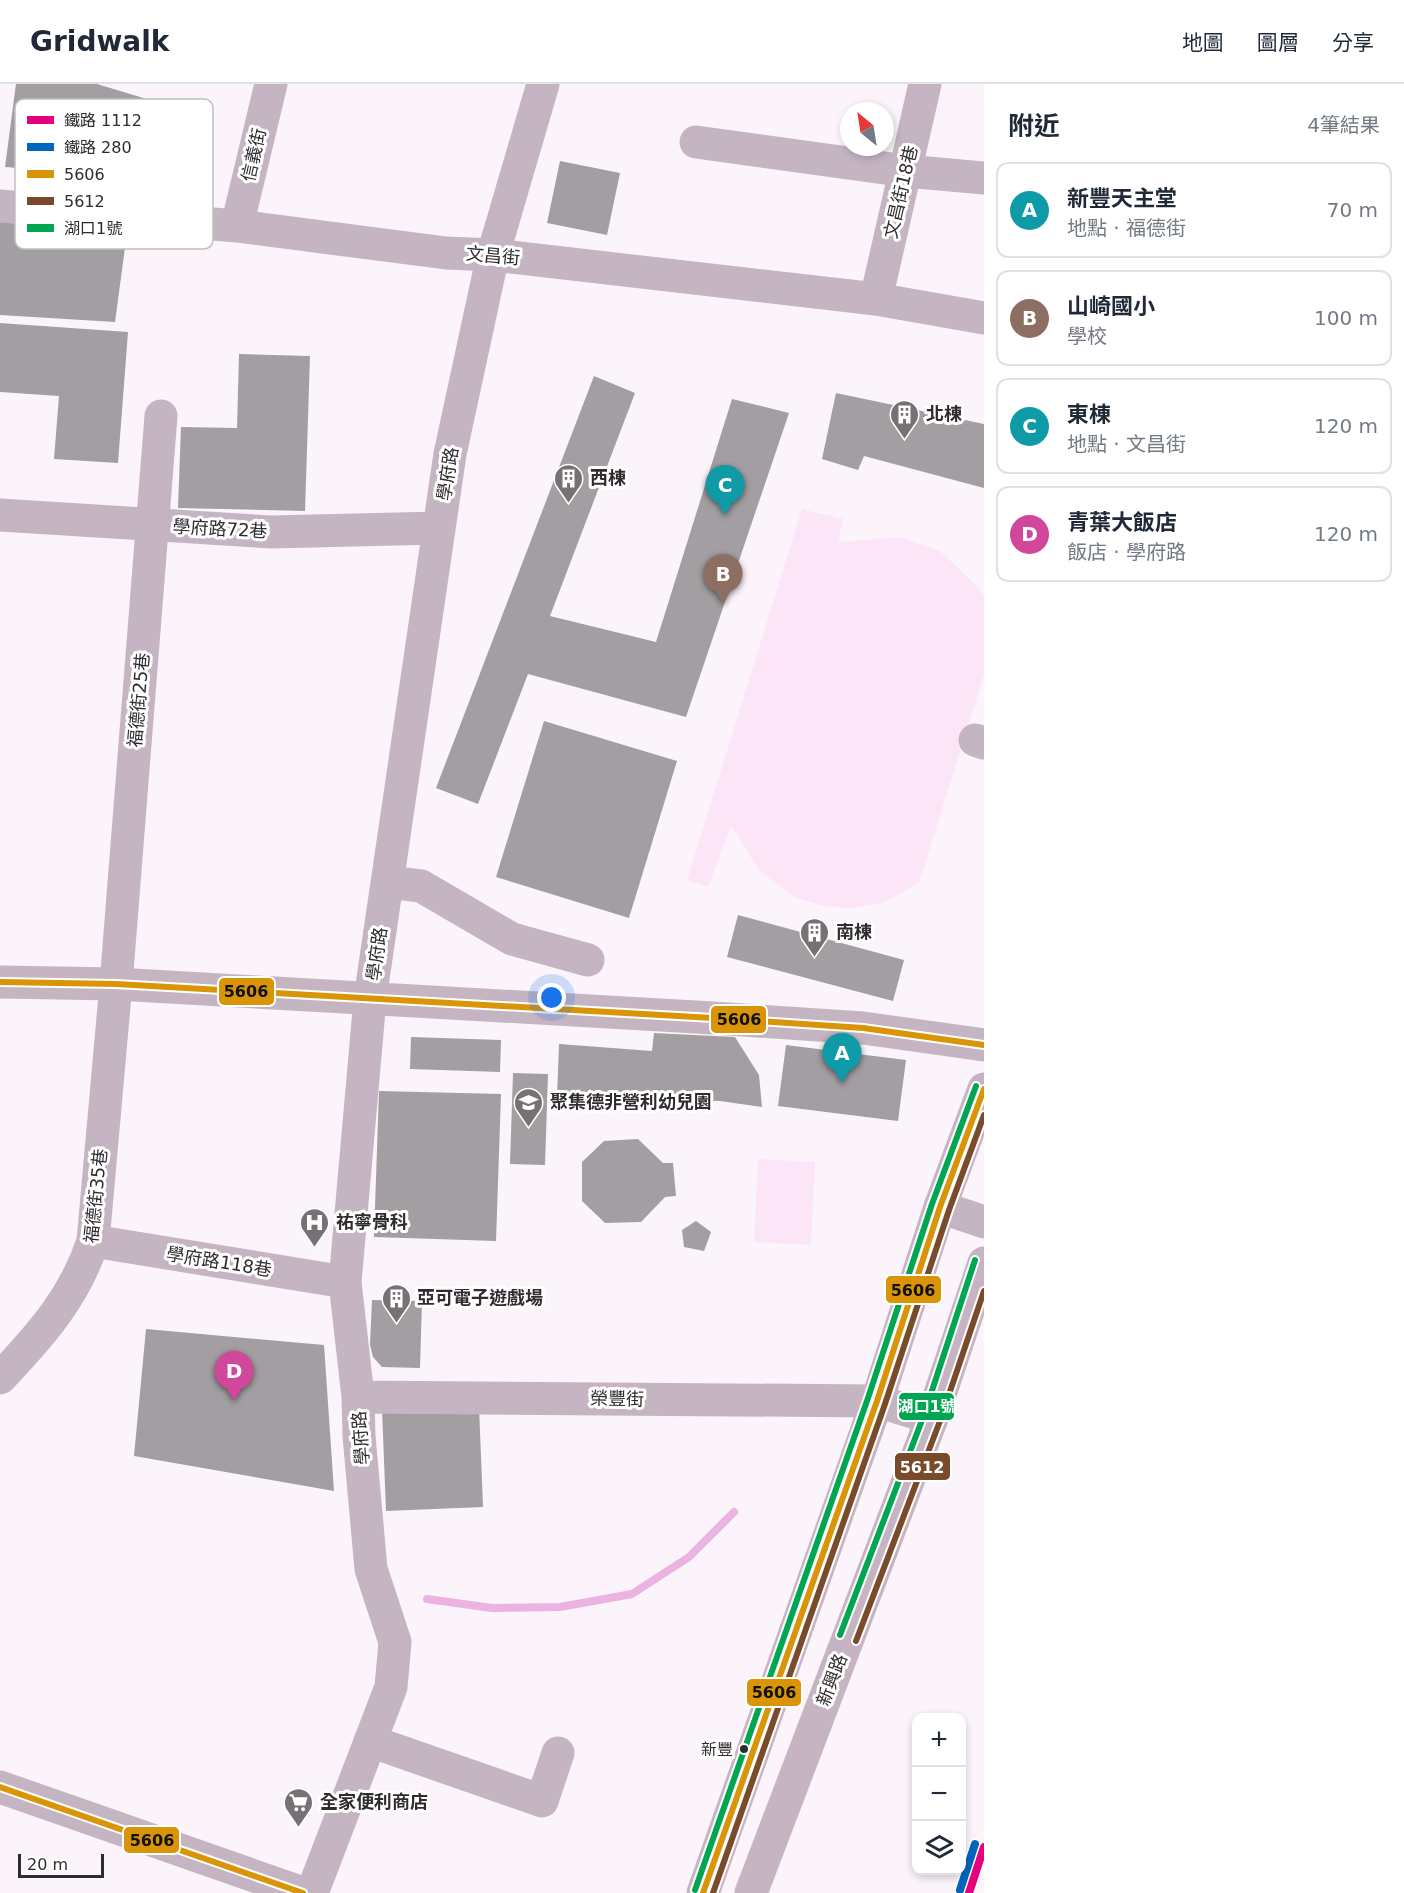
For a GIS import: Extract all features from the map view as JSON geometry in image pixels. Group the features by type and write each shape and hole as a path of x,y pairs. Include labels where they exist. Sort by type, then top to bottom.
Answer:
{"main road":[{"path":"703,1893 877,1401 940,1207 984,1089"},
{"name":"新興路","path":"751,1893 932,1418 984,1263"}],"street":[{"name":"信義街","path":"237,226 271,84"},
{"name":"學府路","path":"312,1893 391,1687 395,1642 371,1569 359,1436 358,1397 345,1282 370,999 450,453 493,255 543,84"},
{"name":"文昌街18巷","path":"876,299 925,84"},
{"path":"696,142 906,171 984,178"},
{"name":"文昌街","path":"0,206 15,207"},
{"name":"文昌街","path":"213,224 446,253 493,255 876,299 984,318"},
{"name":"福德街25巷","path":"116,984 161,416"},
{"name":"學府路72巷","path":"0,514 270,532 440,528"},
{"path":"388,882 421,886 512,939 588,960"},
{"path":"0,982 116,984 851,1028 984,1045"},
{"name":"福德街35巷","path":"0,1378 29,1347 67,1299 88,1257 93,1241 116,984"},
{"path":"940,1207 984,1222"},
{"name":"學府路118巷","path":"93,1241 345,1282"},
{"name":"榮豐街","path":"358,1397 877,1401 932,1418"},
{"path":"370,1741 542,1801 558,1754"},
{"path":"0,1787 303,1893"}],"shaded area":[{"path":"802,509 843,519 838,542 900,537 940,551 979,588 984,598 984,675 919,883 884,902 850,909 820,905 794,897 758,869 731,825 708,887 687,880"},
{"path":"758,1159 815,1162 811,1245 754,1242"}],"building":[{"path":"16,84 97,84 147,99 15,99 15,168 5,167"},
{"path":"560,161 620,173 607,235 547,223"},
{"path":"0,222 15,223 15,249 125,249 115,322 0,315"},
{"path":"0,323 128,332 118,463 54,459 59,396 0,392"},
{"path":"239,354 310,356 305,511 178,508 181,427 237,428"},
{"path":"594,376 635,393 550,616 656,642 732,399 789,413 686,717 528,674 478,804 436,788"},
{"name":"北棟","path":"836,393 984,424 984,488 864,456 858,470 822,459"},
{"path":"544,721 677,761 629,918 496,877"},
{"name":"南棟","path":"738,915 904,960 893,1001 727,957"},
{"path":"654,1033 735,1037 759,1075 762,1107 720,1101 557,1097 559,1044 652,1051"},
{"path":"411,1037 501,1040 500,1072 410,1069"},
{"path":"786,1045 906,1060 898,1121 778,1106"},
{"path":"513,1073 548,1074 545,1165 510,1164"},
{"path":"379,1091 501,1094 496,1241 374,1237"},
{"path":"638,1139 663,1163 673,1163 676,1196 665,1197 641,1222 605,1223 582,1201 582,1162 604,1141"},
{"path":"696,1221 711,1232 704,1251 684,1247 682,1230"},
{"name":"亞可電子遊戲場","path":"372,1300 422,1301 420,1368 382,1367 373,1357 370,1345"},
{"path":"146,1329 324,1345 334,1491 134,1456"},
{"path":"479,1406 483,1507 386,1511 382,1409"}],"waterway":[{"path":"427,1599 492,1608 560,1607 632,1594 689,1557 734,1512"}],"rail line":[{"name":"280","path":"960,1890 975,1844"},
{"name":"1112","path":"969,1893 984,1847"}],"transit line":[{"name":"5606","path":"0,982 116,984 713,1018 863,1028 984,1045"},
{"name":"湖口1號","path":"695,1890 868,1398 932,1204 976,1086"},
{"name":"5606","path":"703,1893 877,1401 940,1207 984,1089"},
{"name":"5612","path":"713,1893 885,1404 949,1210 984,1115"},
{"name":"湖口1號","path":"840,1635 924,1415 975,1260"},
{"name":"5612","path":"856,1641 940,1421 984,1291"},
{"name":"5606","path":"0,1787 303,1893"}],"place":[{"name":"北棟","path":"905,440"},
{"name":"西棟","path":"569,504"},
{"name":"東棟","path":"725,515"},
{"name":"山崎國小","path":"723,604"},
{"name":"南棟","path":"815,958"},
{"name":"新豐天主堂","path":"842,1083"},
{"name":"聚集德非營利幼兒園","path":"529,1128"},
{"name":"祐寧骨科","path":"315,1248"},
{"name":"亞可電子遊戲場","path":"396,1324"},
{"name":"青葉大飯店","path":"234,1401"},
{"name":"新豐","path":"744,1749"},
{"name":"全家便利商店","path":"299,1828"}]}
